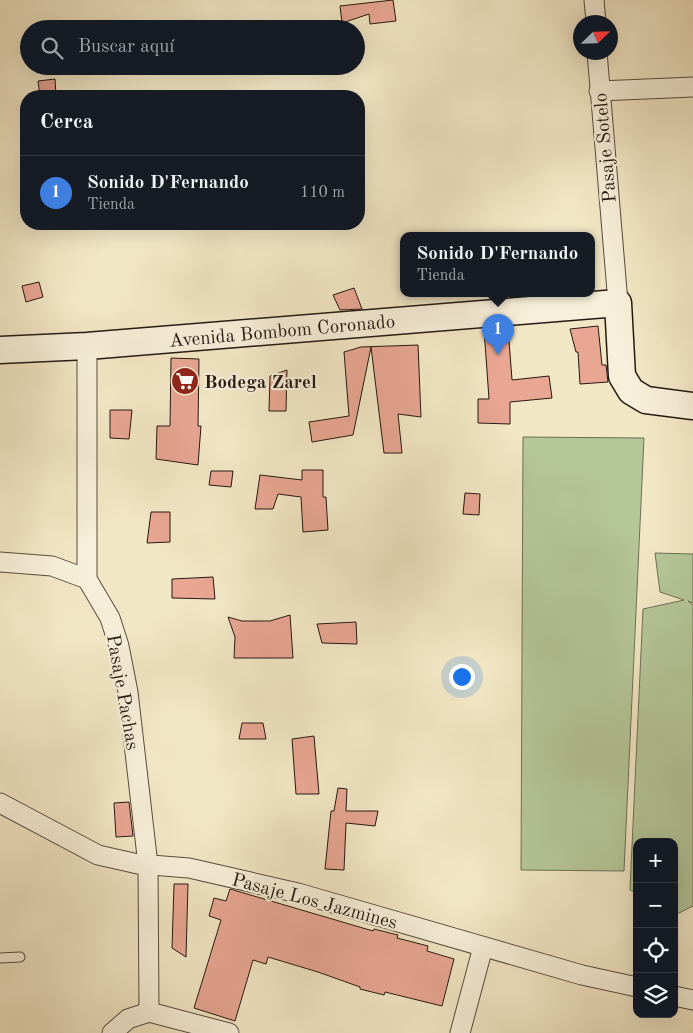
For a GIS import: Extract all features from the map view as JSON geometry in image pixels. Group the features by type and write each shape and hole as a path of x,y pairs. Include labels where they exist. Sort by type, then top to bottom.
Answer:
{"street":[{"path":"594,0 595,15"},
{"name":"Pasaje Sotelo","path":"598,60 618,303"},
{"path":"600,91 693,87"},
{"path":"618,303 622,376 632,392 646,400 693,406"},
{"name":"Avenida Bombom Coronado","path":"0,350 87,346 618,303"},
{"path":"0,562 52,566 87,579 87,346"},
{"name":"Pasaje Pachas","path":"87,579 110,618 119,646 128,692 148,865 148,1012"},
{"name":"Pasaje Los Jazmines","path":"0,803 98,855 148,865 189,868 298,893 582,975 633,986"},
{"path":"460,1033 483,946"},
{"path":"678,997 693,1000"},
{"path":"112,1033 128,1019 148,1012 229,1033"}],"lane":[{"path":"0,958 20,957"}],"green space":[{"path":"523,437 644,438 624,871 521,870"},
{"path":"655,553 693,554 693,603 688,601 693,605 693,906 678,914 678,838 633,838 633,891 630,890 643,609 684,600 660,592"}],"building":[{"path":"393,0 396,21 370,24 369,14 351,20 342,20 340,6"},
{"path":"55,79 56,90 39,90 38,81"},
{"path":"39,282 43,297 26,302 22,286"},
{"path":"354,288 362,309 340,310 333,295"},
{"path":"598,326 602,365 606,365 608,382 580,384 578,352 576,352 570,329"},
{"path":"508,327 512,380 549,376 552,398 510,402 510,424 478,423 478,399 489,399 484,329"},
{"path":"418,345 421,417 398,414 402,453 384,453 371,347 353,435 312,442 309,422 349,416 344,352 361,347"},
{"path":"171,358 199,359 198,426 201,426 198,465 156,459 157,426 170,426"},
{"path":"287,370 286,411 269,411 270,376"},
{"path":"110,410 132,410 129,439 110,438"},
{"path":"302,470 323,470 323,497 326,497 328,530 303,532 301,497 278,494 273,509 255,509 260,475 302,480"},
{"path":"211,471 233,471 231,487 209,485"},
{"path":"465,493 480,494 479,515 463,514"},
{"path":"151,512 170,512 170,542 147,543"},
{"path":"213,577 215,599 172,598 172,579"},
{"path":"290,615 293,658 234,658 235,637 228,617 242,621 270,621"},
{"path":"356,622 357,644 322,643 317,624"},
{"path":"242,723 263,723 266,739 239,739"},
{"path":"314,736 319,794 296,794 292,739"},
{"path":"338,788 347,789 346,811 378,811 375,826 346,823 344,870 325,869 331,811 334,811"},
{"path":"129,802 133,836 116,837 114,803"},
{"path":"174,884 188,884 186,957 172,948"},
{"path":"230,889 373,931 374,929 398,935 397,938 428,946 427,951 454,959 442,1006 385,992 384,995 360,989 360,987 318,972 268,957 266,964 253,960 235,1021 194,1008 221,920 209,916 214,898 226,901"}],"place":[{"name":"Sonido D'Fernando","path":"498,355"},
{"name":"Bodega Zarel","path":"185,381"}]}
